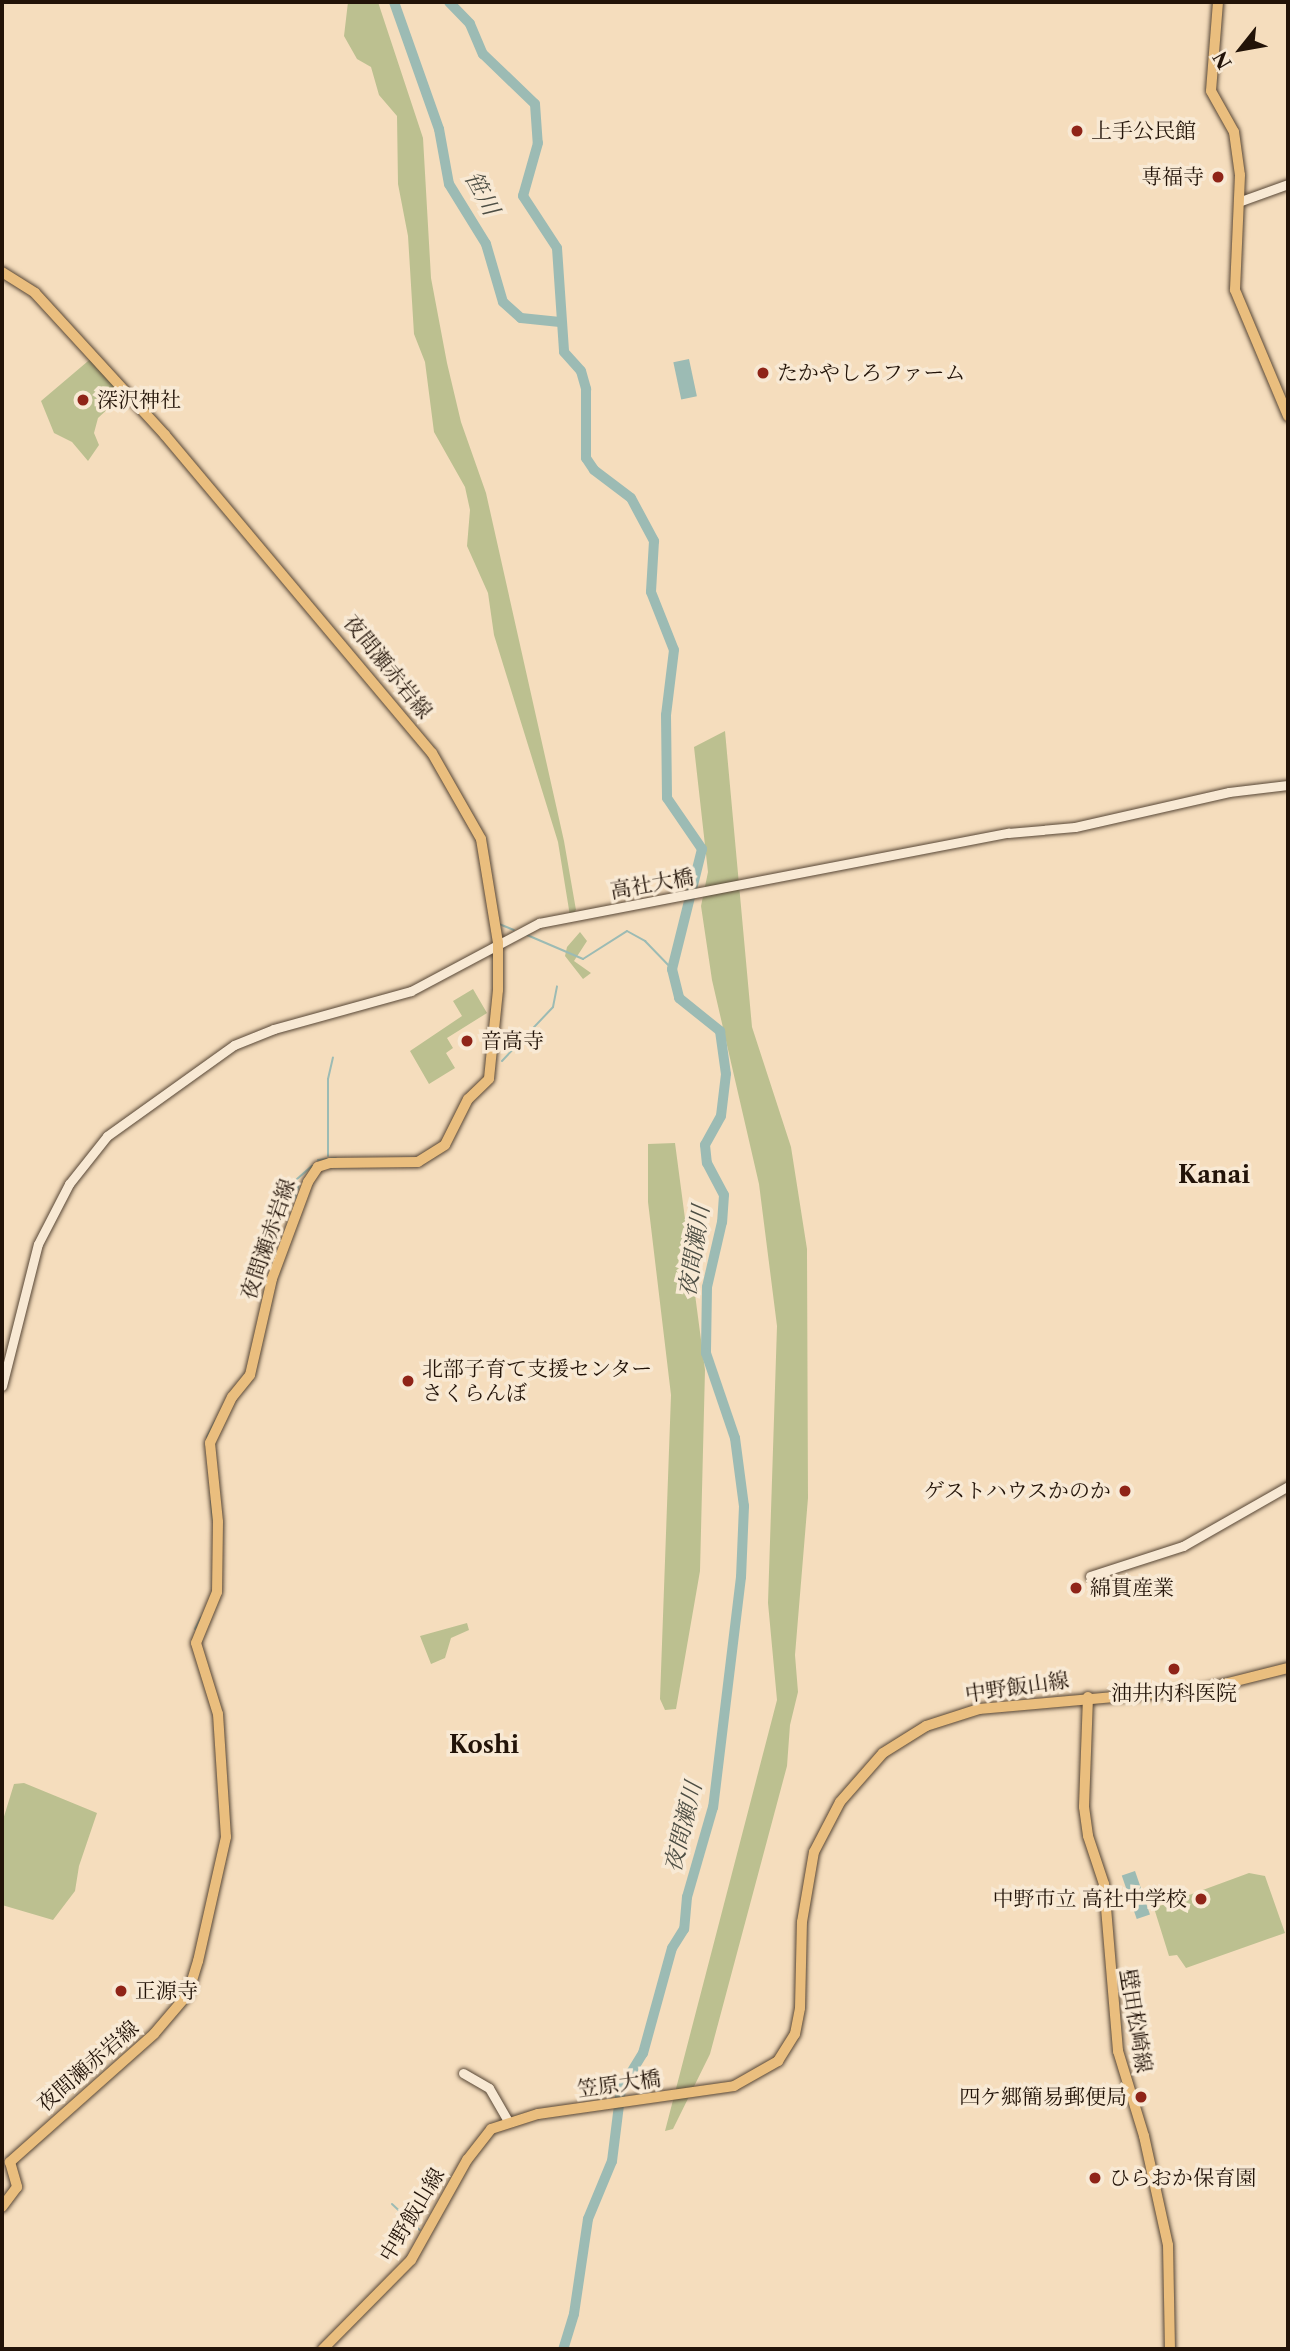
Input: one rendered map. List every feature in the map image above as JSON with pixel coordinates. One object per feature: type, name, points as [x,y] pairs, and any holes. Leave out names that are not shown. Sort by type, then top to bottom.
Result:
[{"type":"main road","points":[[1218,2],[1211,91],[1234,132],[1241,201],[1233,271],[1235,290],[1288,416]]},
{"type":"main road","name":"夜間瀬赤岩線","points":[[2,272],[35,293],[165,435],[432,753],[481,839],[498,943],[496,1029],[489,1079],[468,1099],[453,1132],[435,1155],[395,1164],[330,1163],[312,1174],[272,1279],[250,1375],[232,1397],[210,1443],[218,1522],[218,1592],[197,1643],[218,1714],[226,1837],[188,1994],[154,2034],[10,2162],[17,2187],[2,2207]]},
{"type":"main road","name":"中野飯山線","points":[[705,2091],[756,2078],[778,2062],[794,2034],[800,2008],[805,1891],[814,1852],[825,1824],[860,1774],[905,1738],[949,1717],[993,1706],[1204,1689],[1288,1668]]},
{"type":"main road","name":"壁田松崎線","points":[[1088,1697],[1084,1807],[1088,1836],[1104,1884],[1118,2051],[1164,2223],[1170,2349]]},
{"type":"main road","name":"笠原大橋","points":[[538,2114],[705,2091]]},
{"type":"main road","name":"中野飯山線","points":[[323,2349],[394,2280],[425,2238],[478,2143],[508,2121],[538,2114]]},
{"type":"street","points":[[1241,201],[1288,184]]},
{"type":"street","name":"高社大橋","points":[[2,1385],[38,1244],[52,1210],[107,1136],[234,1045],[274,1029],[411,991],[539,923],[1008,833],[1074,827],[1229,792],[1288,785]]},
{"type":"street","points":[[1090,1576],[1183,1546],[1288,1486]]},
{"type":"street","points":[[463,2073],[489,2088],[508,2121]]},
{"type":"green space","points":[[348,2],[378,2],[423,138],[431,278],[447,363],[461,422],[486,493],[564,841],[576,910],[570,916],[558,842],[494,635],[488,593],[467,546],[470,510],[465,487],[434,432],[425,362],[414,334],[408,236],[398,184],[397,116],[379,95],[371,67],[357,59],[344,36]]},
{"type":"green space","points":[[94,356],[126,392],[98,418],[94,433],[99,445],[88,461],[72,442],[54,433],[41,401]]},
{"type":"green space","points":[[725,731],[752,1027],[791,1147],[807,1249],[808,1498],[795,1655],[798,1692],[790,1725],[787,1766],[710,2054],[673,2129],[665,2131],[777,1700],[768,1603],[777,1326],[759,1184],[712,980],[701,906],[708,872],[694,747]]},
{"type":"green space","points":[[580,932],[587,941],[574,961],[591,973],[583,979],[565,956],[567,947]]},
{"type":"green space","points":[[473,989],[487,1013],[447,1038],[453,1048],[446,1053],[455,1068],[429,1084],[410,1051],[462,1016],[453,1001]]},
{"type":"green space","points":[[675,1143],[705,1370],[700,1571],[676,1709],[665,1710],[660,1699],[671,1395],[648,1202],[648,1144]]},
{"type":"green space","points":[[467,1623],[469,1630],[451,1638],[445,1658],[431,1664],[420,1636]]},
{"type":"green space","points":[[24,1783],[97,1813],[79,1866],[75,1891],[53,1920],[2,1905],[2,1823],[14,1784]]},
{"type":"green space","points":[[1249,1873],[1265,1876],[1285,1933],[1186,1968],[1177,1955],[1169,1956],[1154,1908]]},
{"type":"water","points":[[689,359],[697,396],[681,399],[673,362]]},
{"type":"water","points":[[1135,1871],[1150,1914],[1137,1919],[1122,1876]]},
{"type":"waterway","name":"笹川","points":[[394,2],[439,129],[449,184],[486,244],[503,302],[521,318],[560,322]]},
{"type":"waterway","name":"夜間瀬川","points":[[449,2],[470,24],[483,54],[535,104],[538,143],[523,196],[557,248],[564,352],[581,371],[586,389],[586,458],[594,470],[631,498],[654,541],[651,592],[674,650],[666,715],[667,798],[702,849],[672,969],[679,998],[720,1031],[726,1074],[721,1116],[705,1145],[707,1163],[724,1195],[722,1222],[707,1287],[706,1353],[735,1438],[744,1506],[741,1577],[713,1807],[687,1897],[684,1929],[672,1948],[643,2053],[621,2089],[612,2161],[588,2219],[574,2314],[563,2349]]},
{"type":"waterway","points":[[499,924],[514,930]]},
{"type":"waterway","points":[[527,935],[583,959],[627,931],[645,941],[672,969]]},
{"type":"waterway","points":[[502,1061],[553,1007],[557,986]]},
{"type":"waterway","points":[[328,1156],[328,1079],[333,1058]]},
{"type":"waterway","points":[[318,1160],[336,1158]]},
{"type":"waterway","points":[[297,1179],[312,1166]]},
{"type":"waterway","points":[[294,1187],[296,1199]]},
{"type":"waterway","points":[[207,1437],[215,1421]]},
{"type":"waterway","points":[[211,1501],[213,1520]]},
{"type":"waterway","points":[[195,1629],[201,1617]]},
{"type":"waterway","points":[[392,2204],[420,2230]]},
{"type":"place","name":"上手公民館","points":[[1077,131]]},
{"type":"place","name":"専福寺","points":[[1218,177]]},
{"type":"place","name":"たかやしろファーム","points":[[763,373]]},
{"type":"place","name":"深沢神社","points":[[83,400]]},
{"type":"place","name":"音高寺","points":[[467,1041]]},
{"type":"place","name":"北部子育て支援センター さくらんぼ","points":[[408,1381]]},
{"type":"place","name":"ゲストハウスかのか","points":[[1125,1491]]},
{"type":"place","name":"綿貫産業","points":[[1076,1588]]},
{"type":"place","name":"油井内科医院","points":[[1174,1669]]},
{"type":"place","name":"中野市立 高社中学校","points":[[1201,1899]]},
{"type":"place","name":"正源寺","points":[[121,1991]]},
{"type":"place","name":"四ケ郷簡易郵便局","points":[[1141,2097]]},
{"type":"place","name":"ひらおか保育園","points":[[1095,2178]]},
{"type":"district","name":"Kanai","points":[[1214,1175]]},
{"type":"district","name":"Koshi","points":[[484,1745]]}]
